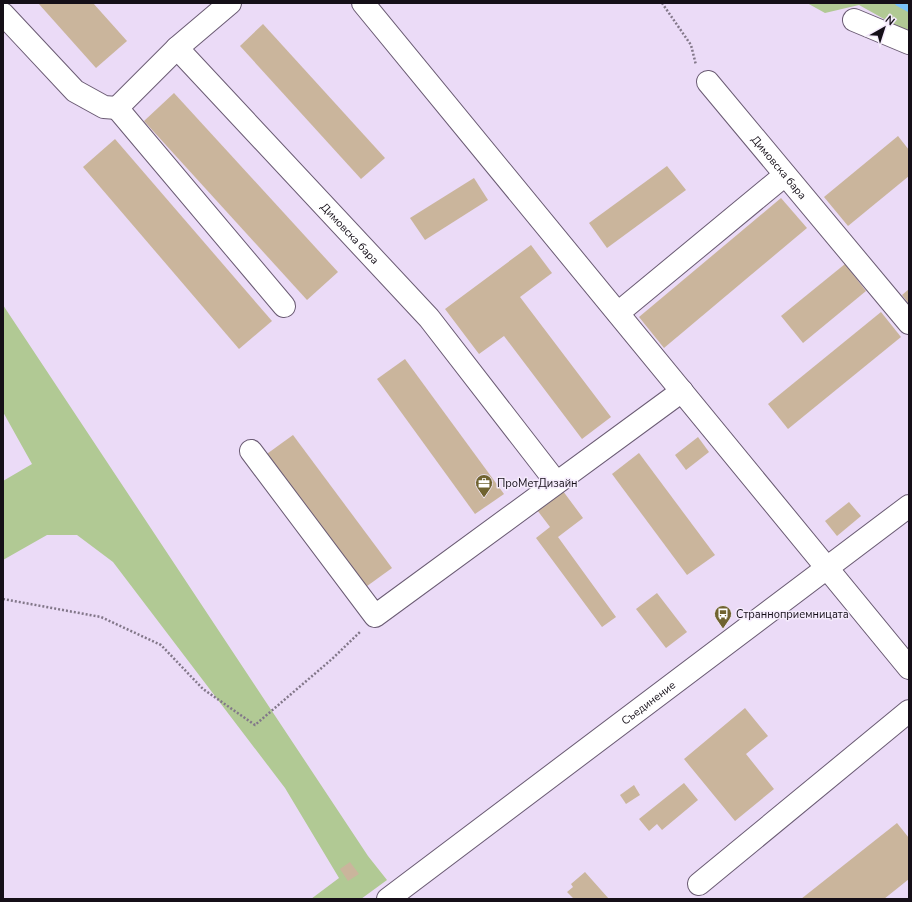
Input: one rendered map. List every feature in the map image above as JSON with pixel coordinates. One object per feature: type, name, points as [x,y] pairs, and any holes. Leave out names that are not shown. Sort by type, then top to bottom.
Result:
[{"type":"street","points":[[117,108],[176,48],[230,3]]},
{"type":"street","points":[[363,3],[909,668]]},
{"type":"street","points":[[3,14],[75,91],[104,107],[117,108],[284,306]]},
{"type":"street","points":[[854,20],[909,43]]},
{"type":"street","name":"Димовска бара","points":[[176,48],[429,318],[556,482]]},
{"type":"street","name":"Димовска бара","points":[[708,82],[909,323]]},
{"type":"street","points":[[618,313],[785,175]]},
{"type":"street","points":[[251,451],[375,616],[682,391]]},
{"type":"street","name":"Съединение","points":[[388,899],[909,506]]},
{"type":"street","points":[[699,884],[909,711]]},
{"type":"path","points":[[662,3],[691,45],[696,64],[708,82]]},
{"type":"path","points":[[3,599],[101,617],[161,645],[203,689],[255,725],[332,660],[375,616]]},
{"type":"green space","points":[[807,3],[909,3],[909,33],[859,5],[825,13]]},
{"type":"green space","points":[[3,305],[368,856],[387,880],[361,899],[311,899],[339,878],[285,788],[113,562],[77,535],[47,535],[3,560],[3,481],[32,464],[3,412]]},
{"type":"building","points":[[38,3],[93,3],[127,41],[96,68]]},
{"type":"building","points":[[263,24],[385,158],[361,179],[240,46]]},
{"type":"building","points":[[174,93],[338,272],[307,300],[144,121]]},
{"type":"building","points":[[898,136],[909,150],[909,176],[848,226],[824,197]]},
{"type":"building","points":[[115,139],[272,321],[239,349],[83,167]]},
{"type":"building","points":[[667,166],[686,190],[607,248],[589,223]]},
{"type":"building","points":[[474,178],[488,200],[425,240],[410,218]]},
{"type":"building","points":[[781,198],[807,228],[664,348],[639,317]]},
{"type":"building","points":[[531,245],[552,273],[520,297],[611,417],[582,439],[504,336],[479,354],[445,309]]},
{"type":"building","points":[[845,264],[866,291],[803,343],[781,316]]},
{"type":"building","points":[[909,289],[909,304],[902,295]]},
{"type":"building","points":[[881,312],[901,337],[788,429],[768,404]]},
{"type":"building","points":[[405,359],[504,494],[475,514],[377,379]]},
{"type":"building","points":[[293,435],[392,568],[363,589],[264,456]]},
{"type":"building","points":[[698,437],[709,452],[686,470],[675,455]]},
{"type":"building","points":[[639,453],[715,555],[687,575],[612,474]]},
{"type":"building","points":[[560,487],[583,518],[558,537],[616,617],[602,627],[536,538],[550,527],[534,506]]},
{"type":"building","points":[[849,502],[861,516],[837,536],[825,521]]},
{"type":"building","points":[[657,593],[687,632],[666,648],[636,609]]},
{"type":"building","points":[[745,708],[768,736],[746,754],[774,789],[735,821],[684,759]]},
{"type":"building","points":[[684,783],[698,800],[662,830],[657,824],[649,831],[639,819]]},
{"type":"building","points":[[634,785],[640,795],[626,804],[620,795]]},
{"type":"building","points":[[897,823],[909,838],[909,879],[884,899],[801,899]]},
{"type":"building","points":[[350,862],[359,874],[348,881],[340,869]]},
{"type":"building","points":[[585,872],[609,899],[572,899],[573,898],[567,892],[573,887],[571,884]]},
{"type":"waterway","points":[[898,3],[909,9]]},
{"type":"place","name":"ПроМетДизайн","points":[[484,498]]},
{"type":"place","name":"Странноприемницата","points":[[723,629]]}]
